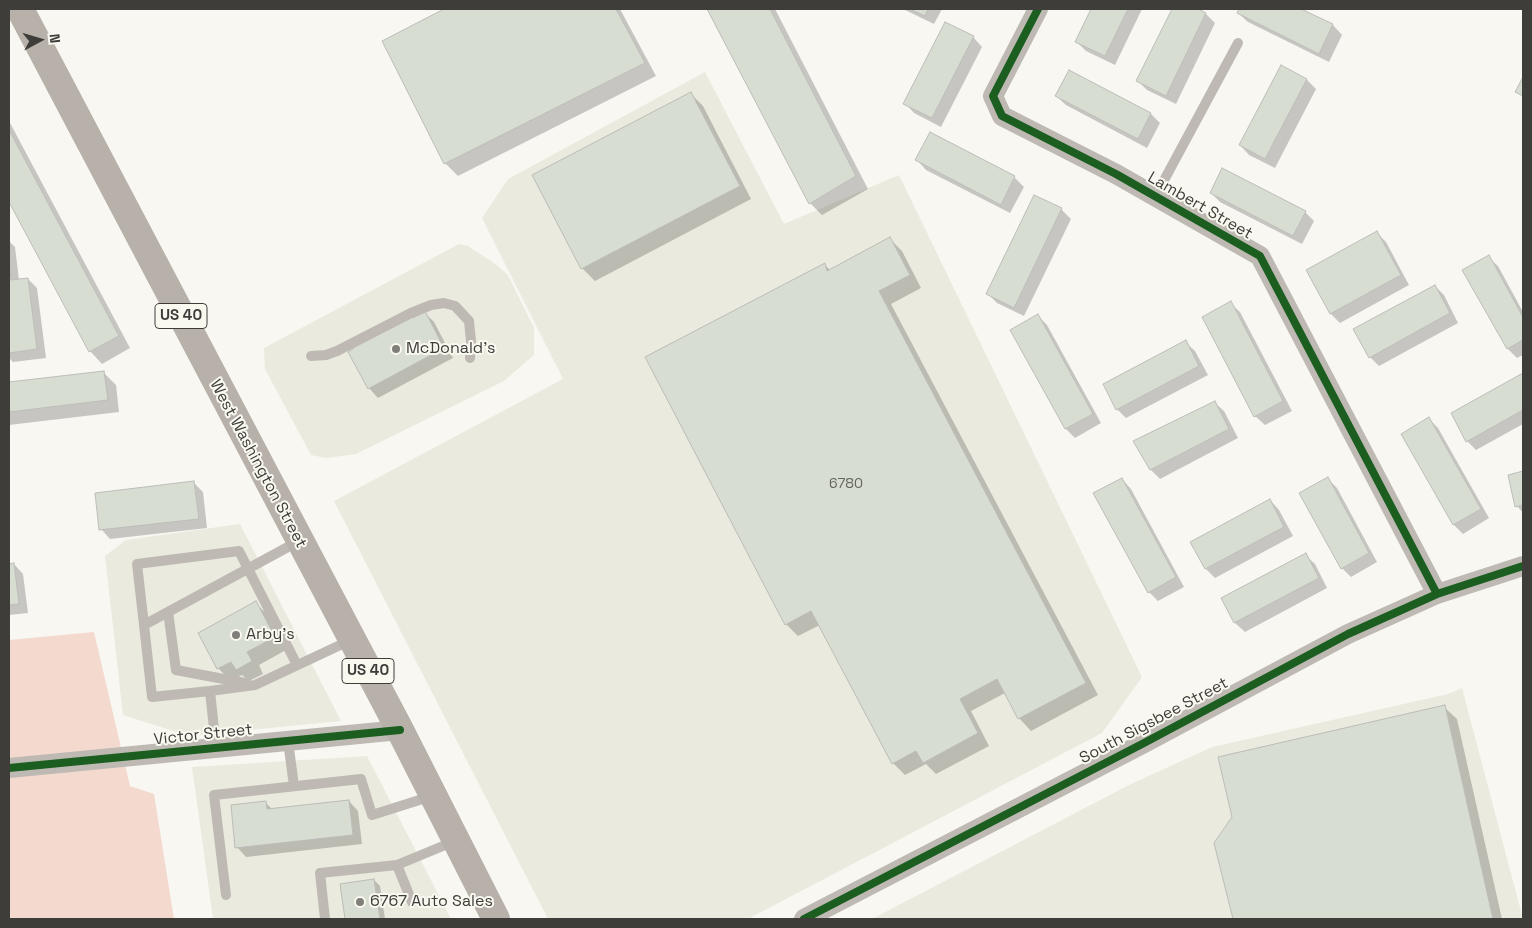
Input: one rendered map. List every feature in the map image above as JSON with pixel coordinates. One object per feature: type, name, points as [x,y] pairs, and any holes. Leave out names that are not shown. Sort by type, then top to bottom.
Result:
[{"type":"main road","name":"West Washington Street","points":[[20,9],[400,730],[496,919]]},
{"type":"street","name":"Lambert Street","points":[[1038,9],[993,96],[1002,116],[1116,174],[1260,256],[1437,594]]},
{"type":"street","name":"South Sigsbee Street","points":[[804,919],[1144,743],[1316,650],[1437,594],[1523,566]]},
{"type":"street","name":"Victor Street","points":[[9,768],[400,730]]},
{"type":"lane","points":[[1155,197],[1238,43]]},
{"type":"lane","points":[[312,356],[326,355],[337,351],[411,313],[432,305],[444,303],[455,306],[469,321],[472,341],[470,358]]},
{"type":"lane","points":[[144,625],[299,541]]},
{"type":"lane","points":[[297,665],[240,551],[137,564],[152,697],[255,685],[352,640]]},
{"type":"lane","points":[[168,612],[176,670],[255,685]]},
{"type":"lane","points":[[210,691],[216,748]]},
{"type":"lane","points":[[288,741],[294,786]]},
{"type":"lane","points":[[226,895],[214,795],[361,779],[372,815],[433,796]]},
{"type":"lane","points":[[325,919],[320,873],[396,865],[456,841]]},
{"type":"lane","points":[[396,865],[412,902]]},
{"type":"shaded area","points":[[705,72],[784,224],[899,175],[1142,677],[1102,733],[748,919],[548,919],[334,501],[563,379],[482,218],[508,179]]},
{"type":"shaded area","points":[[459,244],[468,246],[508,275],[534,328],[534,355],[504,381],[356,454],[326,458],[311,455],[265,369],[264,348]]},
{"type":"shaded area","points":[[240,524],[341,721],[189,736],[123,715],[105,556],[126,540]]},
{"type":"shaded area","points":[[94,632],[130,786],[154,794],[174,919],[9,919],[9,640]]},
{"type":"shaded area","points":[[1462,688],[1523,919],[872,919],[1131,784],[1212,747],[1448,694]]},
{"type":"shaded area","points":[[367,756],[451,919],[213,919],[192,767]]},
{"type":"building","points":[[444,9],[616,9],[645,63],[444,164],[382,41]]},
{"type":"building","points":[[707,9],[770,9],[856,176],[809,204]]},
{"type":"building","points":[[910,9],[928,9],[925,16]]},
{"type":"building","points":[[1091,9],[1128,9],[1105,56],[1075,42]]},
{"type":"building","points":[[1172,9],[1198,9],[1206,13],[1166,96],[1136,81]]},
{"type":"building","points":[[1239,9],[1301,9],[1333,24],[1319,54],[1237,13]]},
{"type":"building","points":[[945,22],[974,36],[932,118],[903,104]]},
{"type":"building","points":[[1281,65],[1307,79],[1265,159],[1239,145]]},
{"type":"building","points":[[1069,70],[1151,113],[1138,139],[1055,96]]},
{"type":"building","points":[[1523,77],[1523,96],[1515,92]]},
{"type":"building","points":[[691,92],[740,186],[581,269],[532,175]]},
{"type":"building","points":[[9,130],[119,336],[89,352],[9,202]]},
{"type":"building","points":[[930,132],[1015,176],[1001,205],[915,160]]},
{"type":"building","points":[[1222,168],[1306,211],[1293,236],[1210,193]]},
{"type":"building","points":[[1034,195],[1062,208],[1014,308],[986,294]]},
{"type":"building","points":[[1377,231],[1401,275],[1330,314],[1306,270]]},
{"type":"building","points":[[890,237],[910,275],[879,291],[1086,683],[1018,719],[997,679],[960,699],[978,733],[923,763],[916,751],[892,764],[811,611],[785,625],[645,357],[825,263],[827,271]]},
{"type":"building","points":[[1489,255],[1523,317],[1523,340],[1507,349],[1462,270]]},
{"type":"building","points":[[9,257],[11,280],[28,278],[37,349],[9,353]]},
{"type":"building","points":[[1435,285],[1450,313],[1369,358],[1353,329]]},
{"type":"building","points":[[1231,301],[1283,401],[1254,417],[1202,317]]},
{"type":"building","points":[[425,311],[444,348],[368,389],[348,352],[353,349],[352,345],[411,313],[413,318]]},
{"type":"building","points":[[1038,314],[1093,414],[1065,429],[1010,330]]},
{"type":"building","points":[[1186,340],[1199,366],[1116,410],[1103,384]]},
{"type":"building","points":[[104,371],[108,400],[9,412],[9,382]]},
{"type":"building","points":[[1523,373],[1523,410],[1466,442],[1451,413]]},
{"type":"building","points":[[1215,401],[1229,429],[1150,470],[1133,441]]},
{"type":"building","points":[[1429,417],[1481,509],[1453,525],[1401,434]]},
{"type":"building","points":[[1523,471],[1523,505],[1515,507],[1508,475]]},
{"type":"building","points":[[1328,477],[1369,553],[1341,569],[1299,493]]},
{"type":"building","points":[[1122,478],[1176,577],[1148,593],[1093,493]]},
{"type":"building","points":[[194,481],[199,519],[99,530],[95,493]]},
{"type":"building","points":[[1270,499],[1284,527],[1205,569],[1190,542]]},
{"type":"building","points":[[1306,553],[1319,578],[1234,623],[1221,598]]},
{"type":"building","points":[[14,563],[19,604],[9,605],[9,564]]},
{"type":"building","name":"Arby's","points":[[256,601],[275,637],[247,652],[252,661],[236,670],[231,662],[217,669],[198,633]]},
{"type":"building","points":[[1445,705],[1493,919],[1233,919],[1214,843],[1232,817],[1218,757]]},
{"type":"building","points":[[349,800],[353,835],[235,848],[231,805],[266,801],[267,809]]},
{"type":"building","name":"6767 Auto Sales","points":[[374,879],[380,919],[345,919],[340,884]]},
{"type":"cycle path","points":[[1038,9],[993,96],[1002,116],[1116,174],[1260,256],[1437,594]]},
{"type":"cycle path","points":[[804,919],[1144,743],[1348,634],[1437,594],[1523,566]]},
{"type":"cycle path","points":[[9,768],[400,730]]},
{"type":"place","name":"McDonald's","points":[[396,349]]},
{"type":"place","name":"Arby's","points":[[236,635]]},
{"type":"place","name":"6767 Auto Sales","points":[[360,902]]}]
